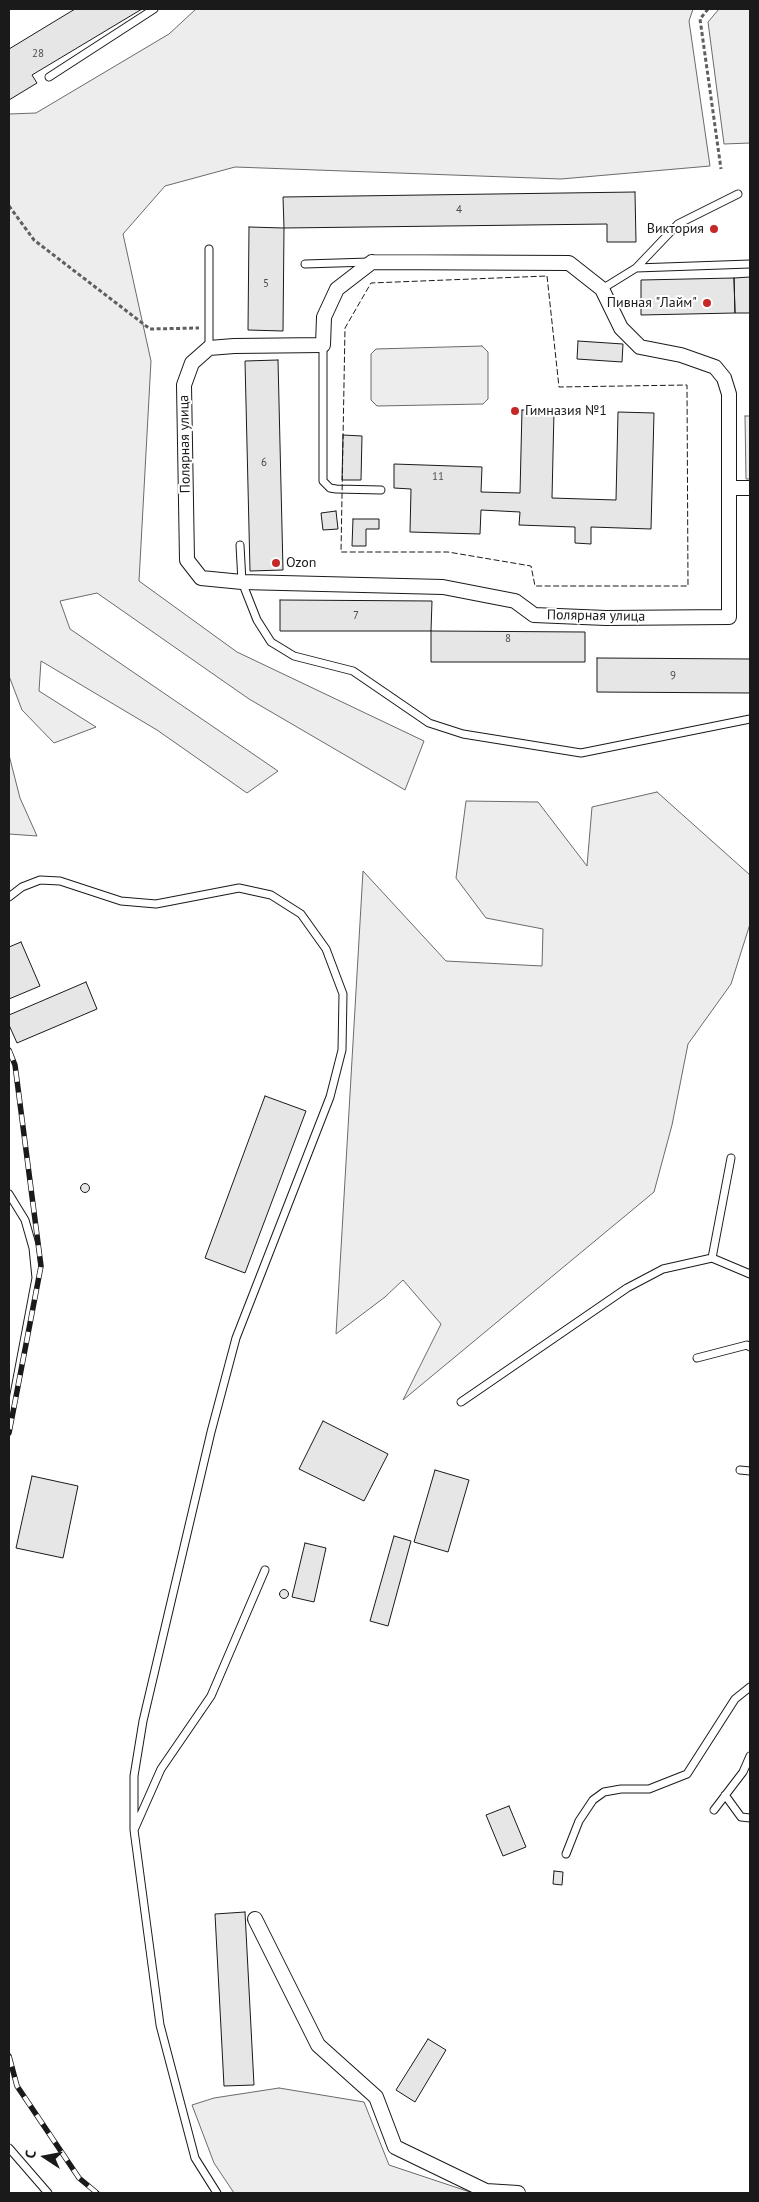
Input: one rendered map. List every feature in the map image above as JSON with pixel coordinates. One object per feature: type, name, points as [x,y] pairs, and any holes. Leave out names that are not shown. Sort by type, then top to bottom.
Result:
[{"type":"street","name":"Полярная улица","points":[[209,348],[192,363],[184,386],[187,560],[200,578],[242,582],[443,587],[515,600],[534,614],[606,618],[730,617],[729,394],[724,378],[715,367],[681,355],[640,347],[621,328],[602,289],[568,263],[372,262]]},
{"type":"street","points":[[209,348],[323,345],[324,317],[338,289],[372,262]]},
{"type":"street","points":[[730,488],[750,488]]},
{"type":"street","points":[[256,1920],[318,2046],[376,2097],[395,2147],[486,2191],[518,2193]]},
{"type":"lane","points":[[49,77],[154,9]]},
{"type":"lane","points":[[602,289],[636,268],[678,224],[738,194]]},
{"type":"lane","points":[[209,249],[209,348]]},
{"type":"lane","points":[[305,264],[372,262]]},
{"type":"lane","points":[[636,268],[750,264]]},
{"type":"lane","points":[[323,345],[323,481],[330,488],[336,489],[382,490]]},
{"type":"lane","points":[[240,545],[242,582],[257,620],[271,642],[294,656],[353,671],[430,723],[463,734],[581,753],[750,719]]},
{"type":"lane","points":[[9,897],[22,887],[40,880],[60,882],[121,901],[156,904],[239,888],[271,895],[301,914],[326,949],[343,994],[342,1050],[330,1097],[236,1338],[211,1432],[143,1721],[134,1776],[134,1830],[160,2025],[195,2158],[217,2193]]},
{"type":"lane","points":[[712,1258],[731,1158]]},
{"type":"lane","points":[[9,1194],[25,1220],[33,1248],[36,1278],[9,1421]]},
{"type":"lane","points":[[462,1402],[627,1288],[662,1269],[712,1258],[750,1274]]},
{"type":"lane","points":[[697,1358],[747,1345],[750,1347]]},
{"type":"lane","points":[[740,1470],[750,1471]]},
{"type":"lane","points":[[134,1830],[161,1769],[211,1696],[264,1570]]},
{"type":"lane","points":[[566,1854],[579,1821],[593,1800],[604,1792],[621,1789],[649,1790],[687,1774],[735,1698],[750,1687]]},
{"type":"lane","points":[[714,1810],[743,1772],[750,1756]]},
{"type":"lane","points":[[725,1795],[741,1817],[750,1818]]},
{"type":"lane","points":[[9,2148],[48,2193]]},
{"type":"path","points":[[708,9],[700,19],[721,169]]},
{"type":"path","points":[[9,206],[34,240],[150,329],[209,328]]},
{"type":"shaded area","points":[[196,9],[693,9],[689,21],[710,166],[561,179],[235,167],[165,186],[123,234],[151,361],[139,581],[237,652],[424,741],[405,790],[249,699],[97,593],[60,601],[70,629],[278,771],[247,793],[157,730],[41,661],[39,691],[96,727],[54,743],[22,710],[9,676],[9,114],[36,113],[169,34]]},
{"type":"shaded area","points":[[719,9],[750,9],[750,143],[724,144],[708,22]]},
{"type":"shaded area","points":[[482,346],[488,352],[488,399],[483,404],[377,406],[371,400],[371,354],[376,349]]},
{"type":"shaded area","points":[[745,416],[750,416],[750,479],[746,479]]},
{"type":"shaded area","points":[[9,755],[20,798],[37,836],[9,834]]},
{"type":"shaded area","points":[[657,792],[750,875],[750,924],[731,984],[688,1044],[672,1125],[654,1192],[403,1400],[441,1324],[403,1280],[385,1297],[336,1334],[363,871],[446,961],[542,966],[543,929],[486,918],[456,878],[466,801],[538,802],[587,866],[592,807]]},
{"type":"shaded area","points":[[279,2088],[364,2102],[389,2165],[473,2193],[234,2193],[214,2163],[192,2105],[214,2098]]},
{"type":"building","points":[[75,9],[142,9],[32,75],[37,83],[9,100],[9,49]]},
{"type":"building","points":[[635,192],[636,242],[607,242],[607,224],[284,228],[283,197]]},
{"type":"building","points":[[249,227],[284,228],[283,331],[248,330]]},
{"type":"building","points":[[750,277],[750,313],[735,313],[734,278]]},
{"type":"building","points":[[734,278],[735,313],[641,315],[641,280]]},
{"type":"building","points":[[578,341],[623,344],[622,362],[577,359]]},
{"type":"building","points":[[278,360],[283,570],[250,571],[245,361]]},
{"type":"building","points":[[522,410],[554,411],[552,498],[616,500],[618,412],[654,413],[651,529],[591,527],[591,544],[575,543],[575,527],[519,525],[520,512],[481,510],[480,534],[410,532],[411,489],[394,488],[394,464],[482,467],[481,492],[520,493]]},
{"type":"building","points":[[343,435],[362,436],[361,480],[342,480]]},
{"type":"building","points":[[336,511],[338,529],[323,530],[321,513]]},
{"type":"building","points":[[353,519],[379,519],[379,529],[366,529],[366,546],[352,546]]},
{"type":"building","points":[[280,600],[432,601],[431,631],[280,631]]},
{"type":"building","points":[[431,631],[585,632],[585,662],[431,662]]},
{"type":"building","points":[[597,658],[750,659],[750,693],[597,692]]},
{"type":"building","points":[[21,942],[40,986],[9,999],[9,947]]},
{"type":"building","points":[[86,982],[97,1009],[17,1043],[9,1025],[9,1015]]},
{"type":"building","points":[[265,1096],[306,1111],[245,1273],[205,1258]]},
{"type":"building","points":[[85,1184],[89,1188],[85,1192],[81,1188]]},
{"type":"building","points":[[323,1421],[388,1454],[364,1501],[299,1469]]},
{"type":"building","points":[[435,1470],[469,1480],[448,1552],[414,1542]]},
{"type":"building","points":[[32,1476],[78,1486],[63,1558],[16,1548]]},
{"type":"building","points":[[394,1536],[411,1541],[388,1626],[370,1621]]},
{"type":"building","points":[[305,1543],[326,1548],[314,1602],[292,1597]]},
{"type":"building","points":[[284,1590],[288,1594],[284,1598],[280,1594]]},
{"type":"building","points":[[509,1806],[526,1847],[503,1856],[486,1815]]},
{"type":"building","points":[[554,1871],[563,1872],[562,1885],[553,1884]]},
{"type":"building","points":[[245,1912],[254,2085],[224,2086],[215,1914]]},
{"type":"building","points":[[428,2039],[446,2050],[415,2102],[396,2090]]},
{"type":"railway","points":[[9,1050],[15,1065],[41,1266],[9,1433]]},
{"type":"railway","points":[[9,2056],[17,2086],[79,2178],[97,2193]]},
{"type":"fence","points":[[547,276],[559,387],[687,385],[688,586],[535,586],[531,566],[448,552],[341,552],[345,328],[371,283],[547,276]]},
{"type":"place","name":"Виктория","points":[[714,229]]},
{"type":"place","name":"Пивная \"Лайм\"","points":[[707,303]]},
{"type":"place","name":"Гимназия №1","points":[[515,411]]},
{"type":"place","name":"Ozon","points":[[276,563]]}]
